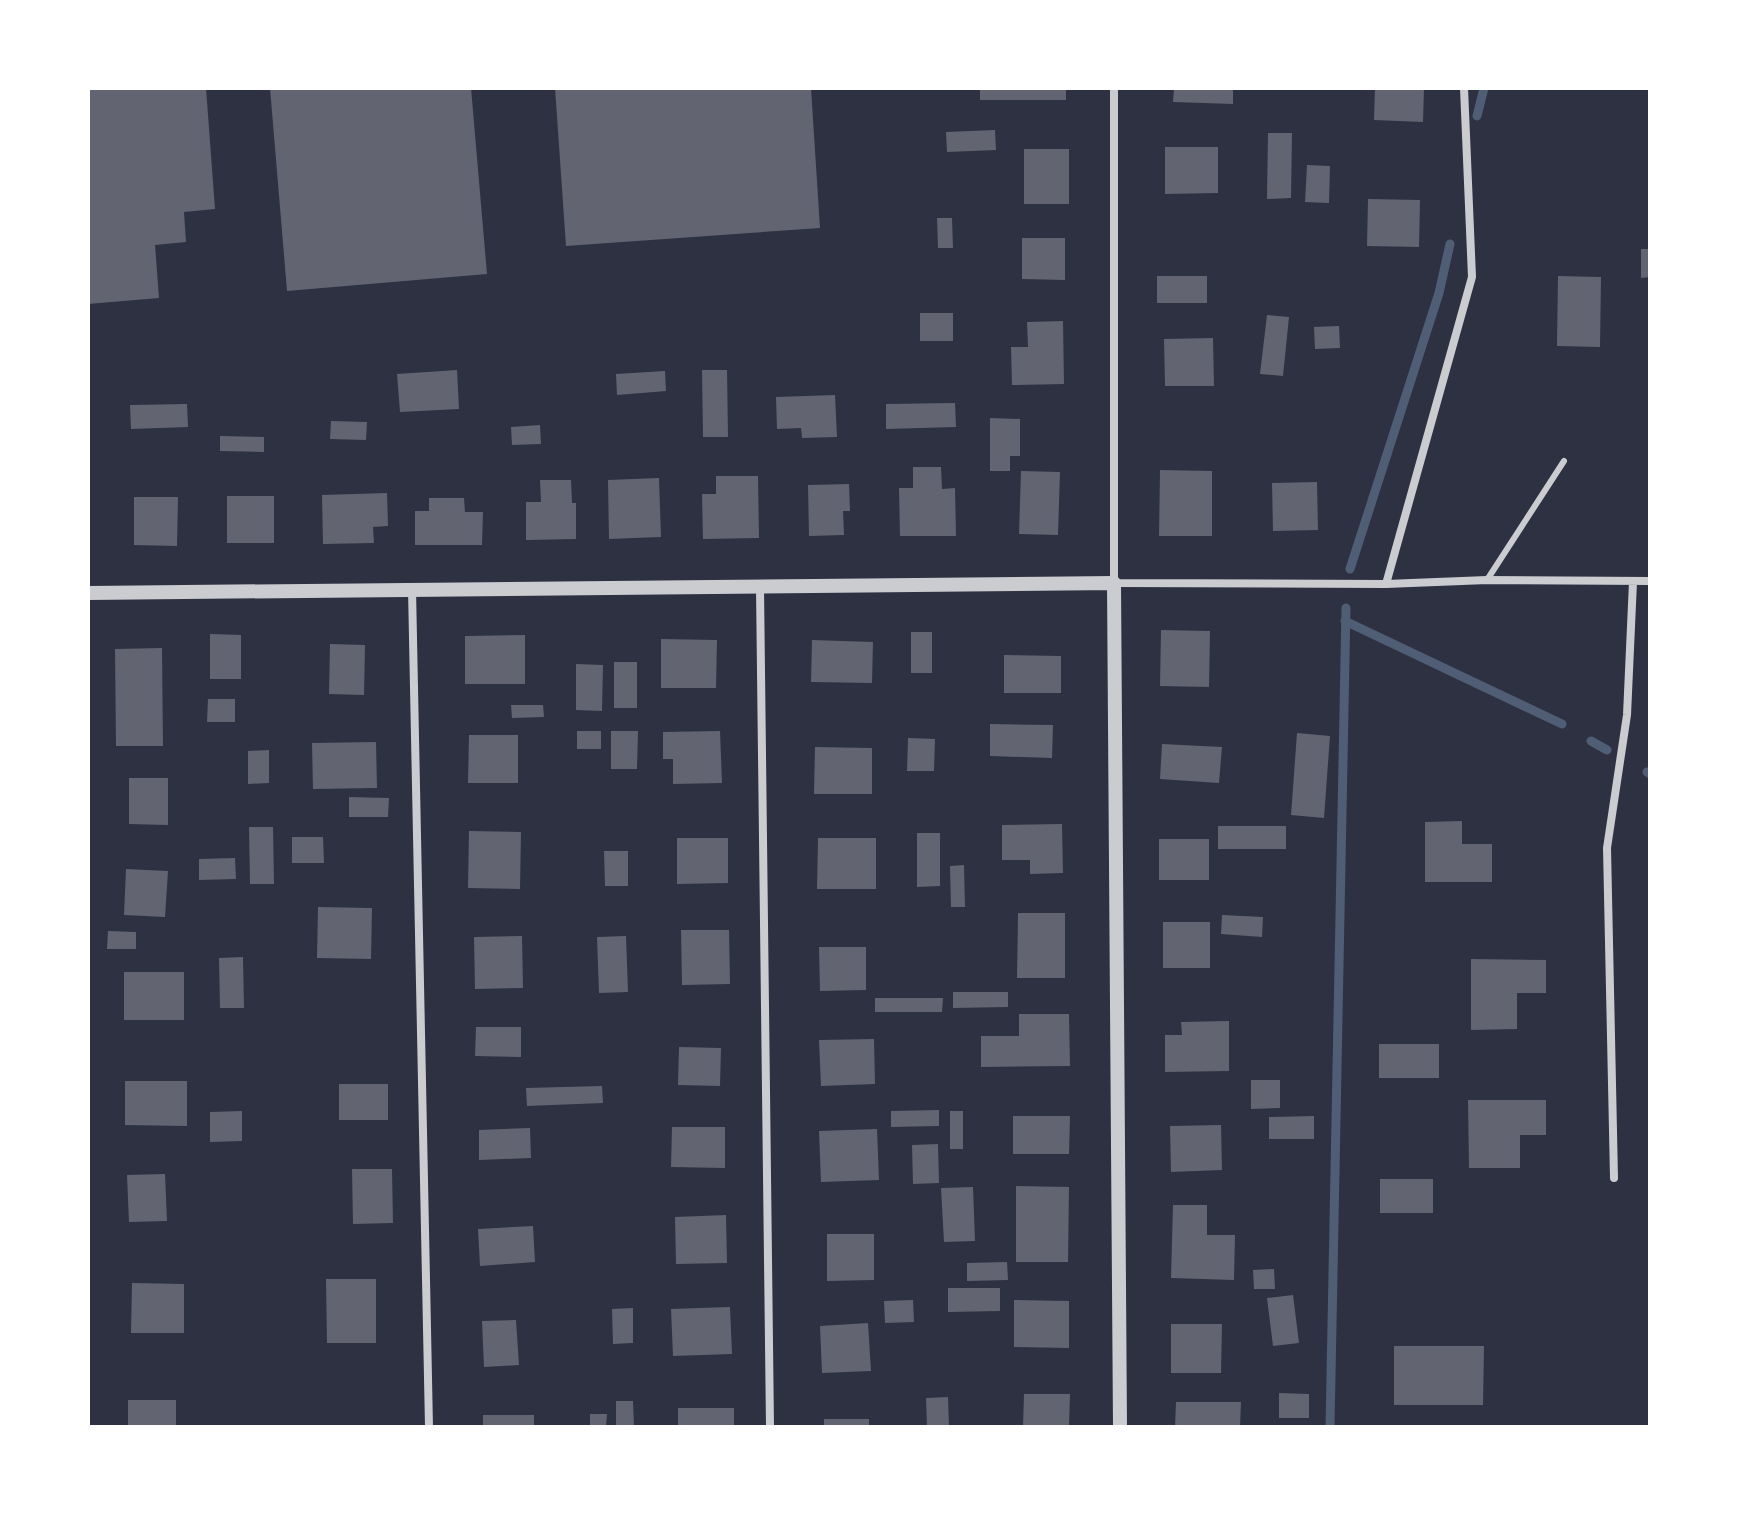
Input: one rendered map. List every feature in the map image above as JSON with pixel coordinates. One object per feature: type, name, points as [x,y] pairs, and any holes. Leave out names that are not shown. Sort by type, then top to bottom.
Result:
[{"type":"street","points":[[1114,88],[1120,1427]]},
{"type":"street","points":[[1386,584],[1472,277],[1464,88]]},
{"type":"street","points":[[88,593],[1650,581]]},
{"type":"street","points":[[1614,1178],[1607,848],[1627,715],[1633,582]]},
{"type":"street","points":[[760,587],[770,1427]]},
{"type":"street","points":[[412,589],[429,1427]]},
{"type":"lane","points":[[1487,580],[1564,461]]},
{"type":"building","points":[[88,88],[206,88],[215,209],[184,212],[186,242],[155,245],[159,298],[88,304]]},
{"type":"building","points":[[270,88],[471,88],[487,274],[287,291]]},
{"type":"building","points":[[555,88],[811,88],[820,228],[566,246]]},
{"type":"building","points":[[980,88],[1066,88],[1066,100],[980,100]]},
{"type":"building","points":[[1174,88],[1233,88],[1233,104],[1173,102]]},
{"type":"building","points":[[1375,88],[1424,88],[1423,122],[1374,120]]},
{"type":"building","points":[[995,130],[996,150],[947,152],[946,132]]},
{"type":"building","points":[[1268,133],[1292,133],[1291,198],[1267,199]]},
{"type":"building","points":[[1165,147],[1218,147],[1218,193],[1165,194]]},
{"type":"building","points":[[1024,149],[1069,149],[1069,204],[1024,204]]},
{"type":"building","points":[[1307,165],[1330,166],[1329,203],[1305,202]]},
{"type":"building","points":[[1368,199],[1420,200],[1419,247],[1367,246]]},
{"type":"building","points":[[937,218],[952,218],[953,248],[938,248]]},
{"type":"building","points":[[1022,238],[1065,238],[1065,280],[1022,279]]},
{"type":"building","points":[[1641,249],[1650,249],[1650,277],[1641,278]]},
{"type":"building","points":[[1157,276],[1207,276],[1207,303],[1157,303]]},
{"type":"building","points":[[1558,276],[1601,277],[1600,347],[1557,346]]},
{"type":"building","points":[[920,313],[953,313],[953,341],[920,341]]},
{"type":"building","points":[[1267,315],[1289,317],[1283,376],[1260,374]]},
{"type":"building","points":[[1063,321],[1064,384],[1012,385],[1011,347],[1028,347],[1027,322]]},
{"type":"building","points":[[1339,326],[1340,348],[1315,349],[1314,327]]},
{"type":"building","points":[[1213,338],[1214,386],[1165,386],[1164,339]]},
{"type":"building","points":[[457,370],[459,409],[400,412],[397,374]]},
{"type":"building","points":[[702,370],[727,370],[728,437],[703,437]]},
{"type":"building","points":[[665,371],[666,391],[617,395],[616,374]]},
{"type":"building","points":[[835,395],[837,437],[802,438],[801,428],[777,429],[776,397]]},
{"type":"building","points":[[955,403],[956,427],[886,429],[886,404]]},
{"type":"building","points":[[187,404],[188,427],[131,429],[130,405]]},
{"type":"building","points":[[990,418],[1020,419],[1020,456],[1010,456],[1010,471],[990,471]]},
{"type":"building","points":[[331,421],[367,422],[366,440],[330,439]]},
{"type":"building","points":[[540,425],[541,444],[512,445],[511,427]]},
{"type":"building","points":[[220,436],[264,437],[264,452],[220,451]]},
{"type":"building","points":[[913,467],[941,467],[942,489],[955,488],[956,536],[900,536],[899,488],[913,488]]},
{"type":"building","points":[[1160,470],[1212,471],[1212,536],[1159,536]]},
{"type":"building","points":[[1021,471],[1060,472],[1058,535],[1019,534]]},
{"type":"building","points":[[716,476],[758,476],[759,538],[703,539],[702,494],[716,494]]},
{"type":"building","points":[[659,478],[661,537],[609,539],[608,480]]},
{"type":"building","points":[[540,480],[571,480],[572,503],[576,503],[576,539],[526,540],[526,502],[541,502]]},
{"type":"building","points":[[1317,482],[1318,530],[1273,531],[1272,483]]},
{"type":"building","points":[[849,484],[850,511],[843,511],[844,535],[809,536],[808,485]]},
{"type":"building","points":[[387,493],[388,526],[373,527],[374,543],[323,544],[322,495]]},
{"type":"building","points":[[227,496],[274,496],[274,543],[227,543]]},
{"type":"building","points":[[134,497],[178,497],[177,546],[134,545]]},
{"type":"building","points":[[429,498],[464,498],[465,512],[483,512],[482,545],[415,545],[415,511],[429,511]]},
{"type":"building","points":[[1161,630],[1210,631],[1209,687],[1160,686]]},
{"type":"building","points":[[911,632],[932,632],[932,673],[911,673]]},
{"type":"building","points":[[210,634],[241,635],[241,679],[210,679]]},
{"type":"building","points":[[525,635],[525,684],[465,684],[465,636]]},
{"type":"building","points":[[661,639],[717,640],[716,688],[661,688]]},
{"type":"building","points":[[812,640],[873,642],[872,683],[811,682]]},
{"type":"building","points":[[330,644],[365,645],[364,695],[329,694]]},
{"type":"building","points":[[162,648],[163,746],[116,746],[115,649]]},
{"type":"building","points":[[1004,655],[1061,656],[1061,693],[1004,693]]},
{"type":"building","points":[[614,662],[637,662],[637,708],[614,708]]},
{"type":"building","points":[[576,664],[603,665],[602,711],[576,710]]},
{"type":"building","points":[[208,699],[235,699],[235,722],[207,722]]},
{"type":"building","points":[[511,705],[543,705],[544,717],[512,718]]},
{"type":"building","points":[[990,724],[1053,725],[1052,758],[990,756]]},
{"type":"building","points":[[577,731],[601,731],[601,749],[577,749]]},
{"type":"building","points":[[611,731],[638,731],[637,769],[611,769]]},
{"type":"building","points":[[720,731],[722,783],[673,784],[673,759],[663,759],[663,732]]},
{"type":"building","points":[[1297,733],[1330,736],[1324,818],[1291,815]]},
{"type":"building","points":[[469,735],[518,735],[518,783],[468,783]]},
{"type":"building","points":[[908,738],[935,739],[934,771],[907,771]]},
{"type":"building","points":[[376,742],[377,788],[313,789],[312,743]]},
{"type":"building","points":[[1162,744],[1222,747],[1219,783],[1160,779]]},
{"type":"building","points":[[815,747],[872,748],[872,794],[814,794]]},
{"type":"building","points":[[269,750],[269,783],[248,784],[248,751]]},
{"type":"building","points":[[129,778],[168,778],[168,825],[129,824]]},
{"type":"building","points":[[349,797],[389,798],[388,817],[349,817]]},
{"type":"building","points":[[1462,821],[1462,844],[1492,844],[1492,882],[1425,882],[1425,822]]},
{"type":"building","points":[[1062,824],[1063,873],[1030,874],[1030,860],[1002,860],[1002,825]]},
{"type":"building","points":[[1218,826],[1286,826],[1286,849],[1218,849]]},
{"type":"building","points":[[249,827],[273,827],[274,884],[250,884]]},
{"type":"building","points":[[469,831],[521,832],[520,889],[468,888]]},
{"type":"building","points":[[917,833],[940,833],[940,886],[917,887]]},
{"type":"building","points":[[292,837],[323,837],[324,863],[292,863]]},
{"type":"building","points":[[677,838],[728,838],[728,883],[677,884]]},
{"type":"building","points":[[818,838],[876,838],[876,889],[817,889]]},
{"type":"building","points":[[1159,839],[1209,839],[1209,880],[1159,880]]},
{"type":"building","points":[[604,851],[628,851],[628,886],[605,886]]},
{"type":"building","points":[[235,858],[236,879],[199,880],[199,859]]},
{"type":"building","points":[[964,865],[965,907],[951,907],[950,866]]},
{"type":"building","points":[[126,869],[168,871],[165,917],[124,915]]},
{"type":"building","points":[[318,907],[372,908],[371,959],[317,958]]},
{"type":"building","points":[[1018,913],[1065,913],[1065,978],[1017,978]]},
{"type":"building","points":[[1222,915],[1263,917],[1262,937],[1221,934]]},
{"type":"building","points":[[1163,922],[1210,922],[1210,968],[1163,968]]},
{"type":"building","points":[[681,930],[729,930],[730,984],[682,985]]},
{"type":"building","points":[[108,931],[136,932],[136,949],[107,949]]},
{"type":"building","points":[[522,936],[523,988],[475,989],[474,937]]},
{"type":"building","points":[[626,936],[628,992],[599,993],[597,937]]},
{"type":"building","points":[[819,947],[866,947],[866,990],[820,991]]},
{"type":"building","points":[[243,957],[244,1008],[220,1008],[219,958]]},
{"type":"building","points":[[1471,959],[1546,960],[1546,993],[1517,993],[1517,1029],[1471,1030]]},
{"type":"building","points":[[124,972],[184,972],[184,1020],[124,1020]]},
{"type":"building","points":[[953,992],[1008,992],[1008,1007],[953,1008]]},
{"type":"building","points":[[875,998],[943,998],[942,1012],[875,1012]]},
{"type":"building","points":[[1019,1014],[1069,1014],[1070,1066],[981,1067],[981,1036],[1019,1036]]},
{"type":"building","points":[[1229,1021],[1229,1071],[1165,1072],[1165,1035],[1182,1035],[1181,1022]]},
{"type":"building","points":[[476,1027],[521,1027],[521,1057],[475,1056]]},
{"type":"building","points":[[874,1039],[875,1084],[821,1086],[819,1040]]},
{"type":"building","points":[[1379,1044],[1439,1044],[1439,1078],[1379,1078]]},
{"type":"building","points":[[679,1047],[721,1048],[720,1086],[678,1085]]},
{"type":"building","points":[[1251,1080],[1280,1080],[1280,1108],[1251,1109]]},
{"type":"building","points":[[125,1081],[187,1081],[187,1126],[125,1125]]},
{"type":"building","points":[[339,1084],[388,1084],[388,1120],[339,1120]]},
{"type":"building","points":[[602,1086],[603,1103],[527,1106],[526,1088]]},
{"type":"building","points":[[1468,1100],[1546,1100],[1546,1135],[1520,1135],[1520,1168],[1469,1168]]},
{"type":"building","points":[[939,1110],[939,1126],[891,1127],[891,1111]]},
{"type":"building","points":[[242,1111],[242,1141],[210,1142],[210,1112]]},
{"type":"building","points":[[950,1111],[963,1111],[963,1149],[950,1149]]},
{"type":"building","points":[[1013,1116],[1070,1116],[1069,1154],[1013,1154]]},
{"type":"building","points":[[1314,1116],[1314,1139],[1269,1139],[1269,1117]]},
{"type":"building","points":[[1221,1125],[1222,1170],[1171,1172],[1170,1126]]},
{"type":"building","points":[[672,1127],[725,1127],[725,1168],[671,1167]]},
{"type":"building","points":[[530,1128],[531,1158],[479,1160],[479,1130]]},
{"type":"building","points":[[877,1129],[879,1180],[821,1182],[819,1131]]},
{"type":"building","points":[[938,1144],[939,1183],[913,1184],[912,1145]]},
{"type":"building","points":[[352,1169],[392,1169],[393,1223],[353,1224]]},
{"type":"building","points":[[165,1174],[167,1221],[129,1222],[127,1175]]},
{"type":"building","points":[[1380,1179],[1433,1179],[1433,1213],[1380,1213]]},
{"type":"building","points":[[1016,1186],[1069,1187],[1068,1262],[1016,1262]]},
{"type":"building","points":[[973,1187],[975,1241],[944,1242],[941,1188]]},
{"type":"building","points":[[1173,1205],[1207,1205],[1207,1235],[1235,1235],[1234,1280],[1171,1278]]},
{"type":"building","points":[[726,1215],[727,1263],[676,1264],[675,1217]]},
{"type":"building","points":[[533,1226],[535,1262],[480,1266],[478,1229]]},
{"type":"building","points":[[827,1234],[874,1234],[874,1280],[827,1281]]},
{"type":"building","points":[[1007,1262],[1008,1280],[967,1281],[967,1263]]},
{"type":"building","points":[[1274,1269],[1275,1289],[1254,1289],[1253,1270]]},
{"type":"building","points":[[326,1279],[376,1279],[376,1343],[327,1343]]},
{"type":"building","points":[[132,1283],[184,1284],[184,1333],[131,1333]]},
{"type":"building","points":[[948,1288],[1000,1288],[1000,1311],[948,1312]]},
{"type":"building","points":[[1293,1295],[1299,1343],[1273,1346],[1267,1298]]},
{"type":"building","points":[[913,1300],[914,1322],[885,1323],[884,1301]]},
{"type":"building","points":[[1014,1300],[1069,1301],[1069,1348],[1014,1347]]},
{"type":"building","points":[[730,1307],[732,1354],[673,1356],[671,1309]]},
{"type":"building","points":[[633,1308],[633,1343],[613,1344],[612,1309]]},
{"type":"building","points":[[516,1320],[519,1365],[484,1367],[482,1321]]},
{"type":"building","points":[[868,1323],[871,1371],[822,1373],[820,1326]]},
{"type":"building","points":[[1171,1324],[1222,1324],[1221,1373],[1171,1373]]},
{"type":"building","points":[[1394,1346],[1484,1346],[1483,1405],[1394,1405]]},
{"type":"building","points":[[1279,1393],[1309,1394],[1309,1418],[1279,1418]]},
{"type":"building","points":[[1024,1394],[1070,1394],[1069,1427],[1023,1427]]},
{"type":"building","points":[[948,1397],[949,1427],[927,1427],[926,1398]]},
{"type":"building","points":[[128,1400],[176,1400],[176,1427],[128,1427]]},
{"type":"building","points":[[616,1401],[633,1401],[634,1427],[616,1427]]},
{"type":"building","points":[[1176,1402],[1241,1402],[1240,1427],[1175,1427]]},
{"type":"building","points":[[678,1408],[734,1408],[734,1427],[678,1427]]},
{"type":"building","points":[[590,1414],[607,1414],[606,1427],[590,1427]]},
{"type":"building","points":[[483,1415],[534,1415],[534,1427],[483,1427]]},
{"type":"building","points":[[824,1419],[869,1419],[869,1427],[824,1427]]},
{"type":"waterway","points":[[1477,116],[1484,88]]},
{"type":"waterway","points":[[1350,569],[1439,293],[1450,244]]},
{"type":"waterway","points":[[1330,1427],[1346,608]]},
{"type":"waterway","points":[[1345,621],[1562,724]]},
{"type":"waterway","points":[[1591,741],[1607,750]]}]
